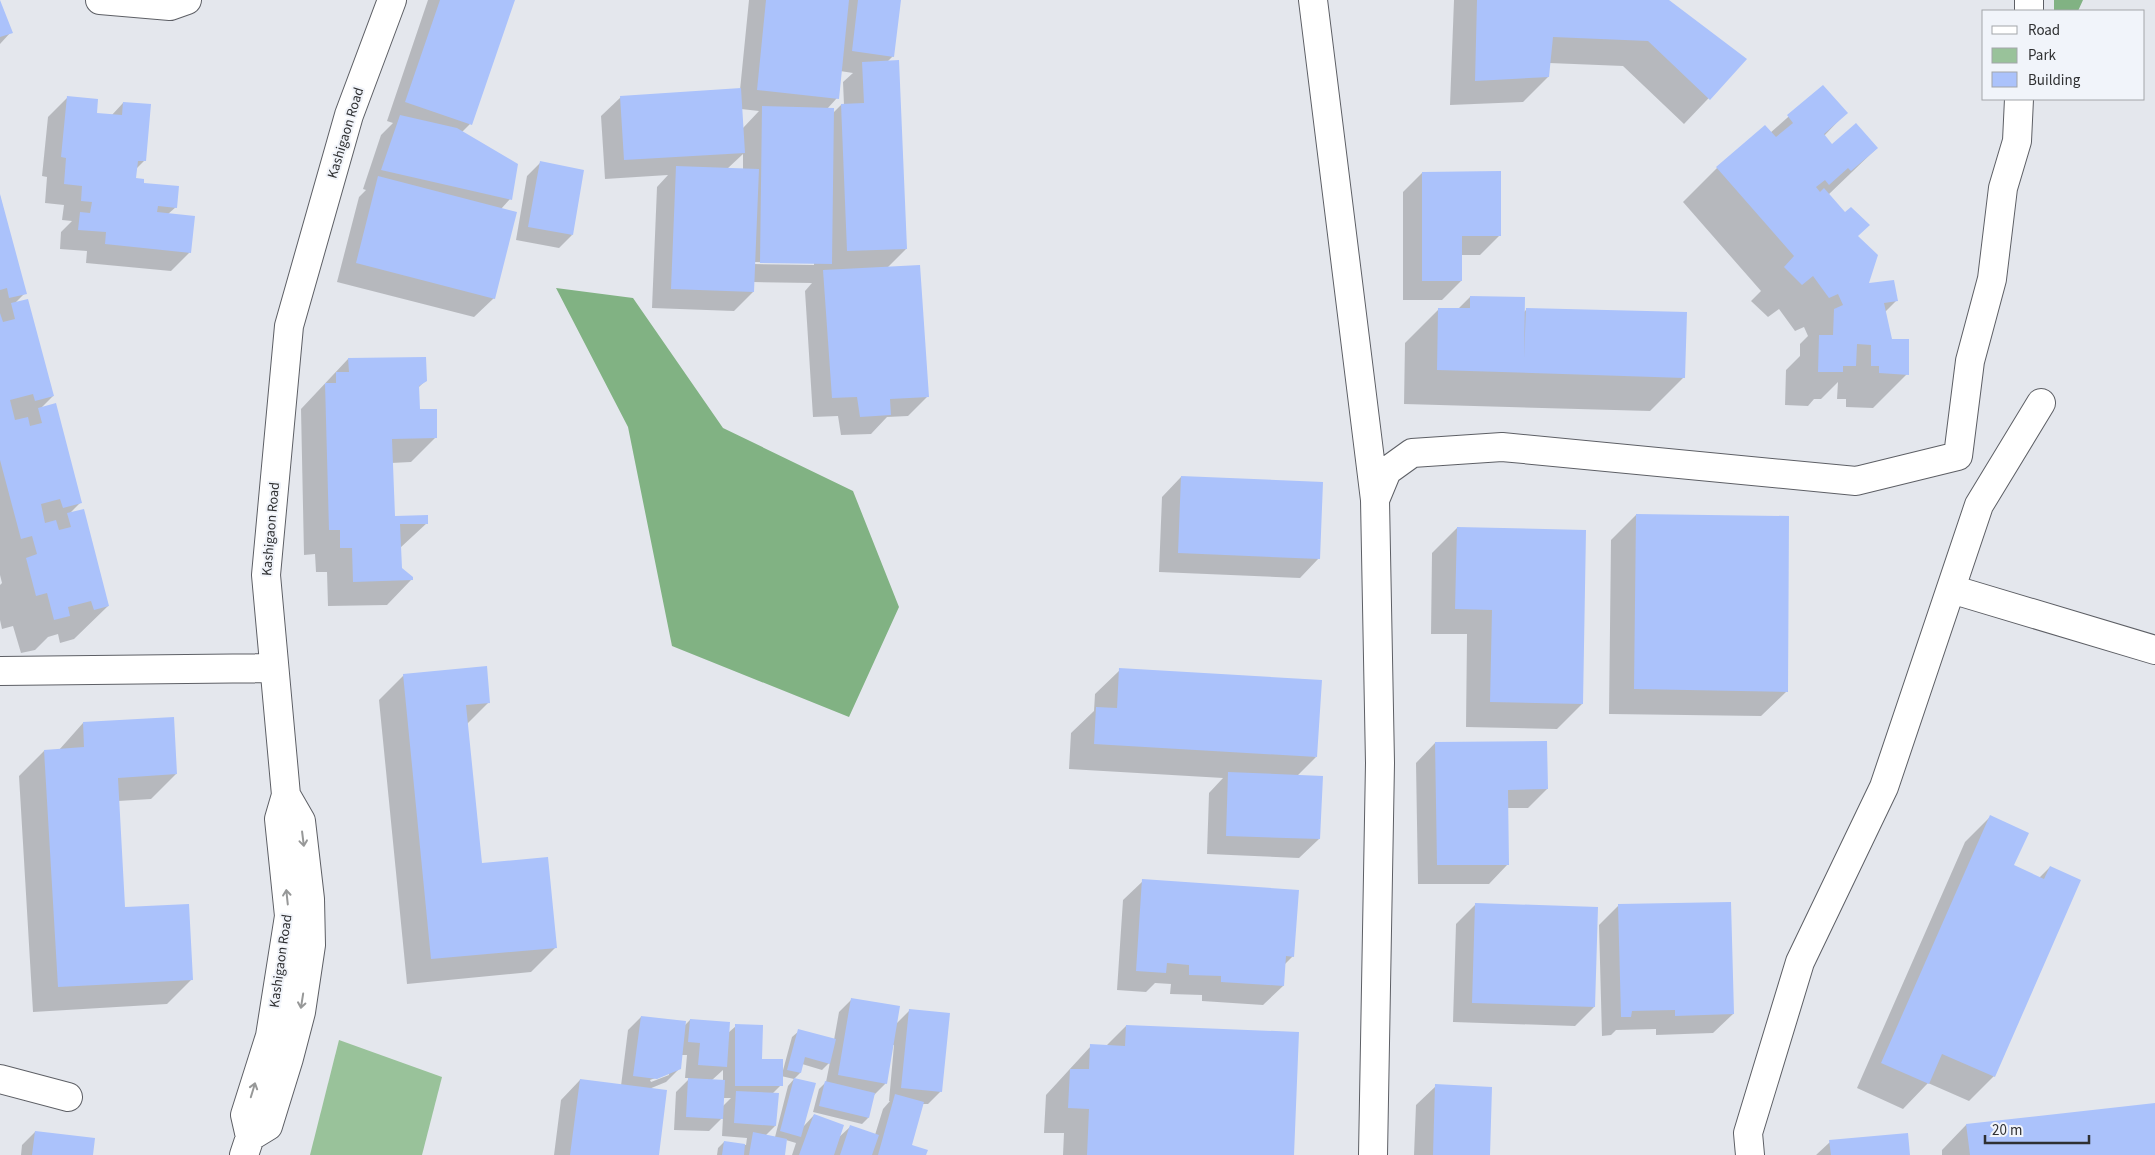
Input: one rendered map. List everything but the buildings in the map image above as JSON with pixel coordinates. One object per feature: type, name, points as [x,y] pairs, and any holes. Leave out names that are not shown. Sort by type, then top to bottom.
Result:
[{"type":"street","points":[[100,0],[170,6],[187,0]]},
{"type":"street","name":"Kashigaon Road","points":[[247,1146],[245,1115],[270,1036],[289,916],[279,819],[286,795],[266,575],[289,326],[349,115],[392,0]]},
{"type":"street","points":[[1313,0],[1375,500],[1380,763],[1373,1155]]},
{"type":"street","points":[[1375,500],[1387,471],[1412,454],[1502,447],[1856,481],[1958,456],[1970,362],[1992,279],[2003,188],[2017,141],[2019,100]]},
{"type":"street","points":[[1750,1155],[1748,1133],[1800,962],[1884,787],[1979,505],[2041,404]]},
{"type":"street","points":[[1951,589],[2155,650]]},
{"type":"street","points":[[0,672],[274,668]]},
{"type":"street","points":[[0,1079],[68,1098]]},
{"type":"green space","points":[[2054,0],[2083,0],[2078,10],[2054,10]]},
{"type":"green space","points":[[556,288],[633,298],[723,428],[853,491],[899,607],[849,717],[672,646],[628,427]]},
{"type":"green space","points":[[339,1040],[442,1077],[422,1155],[310,1155]]}]
